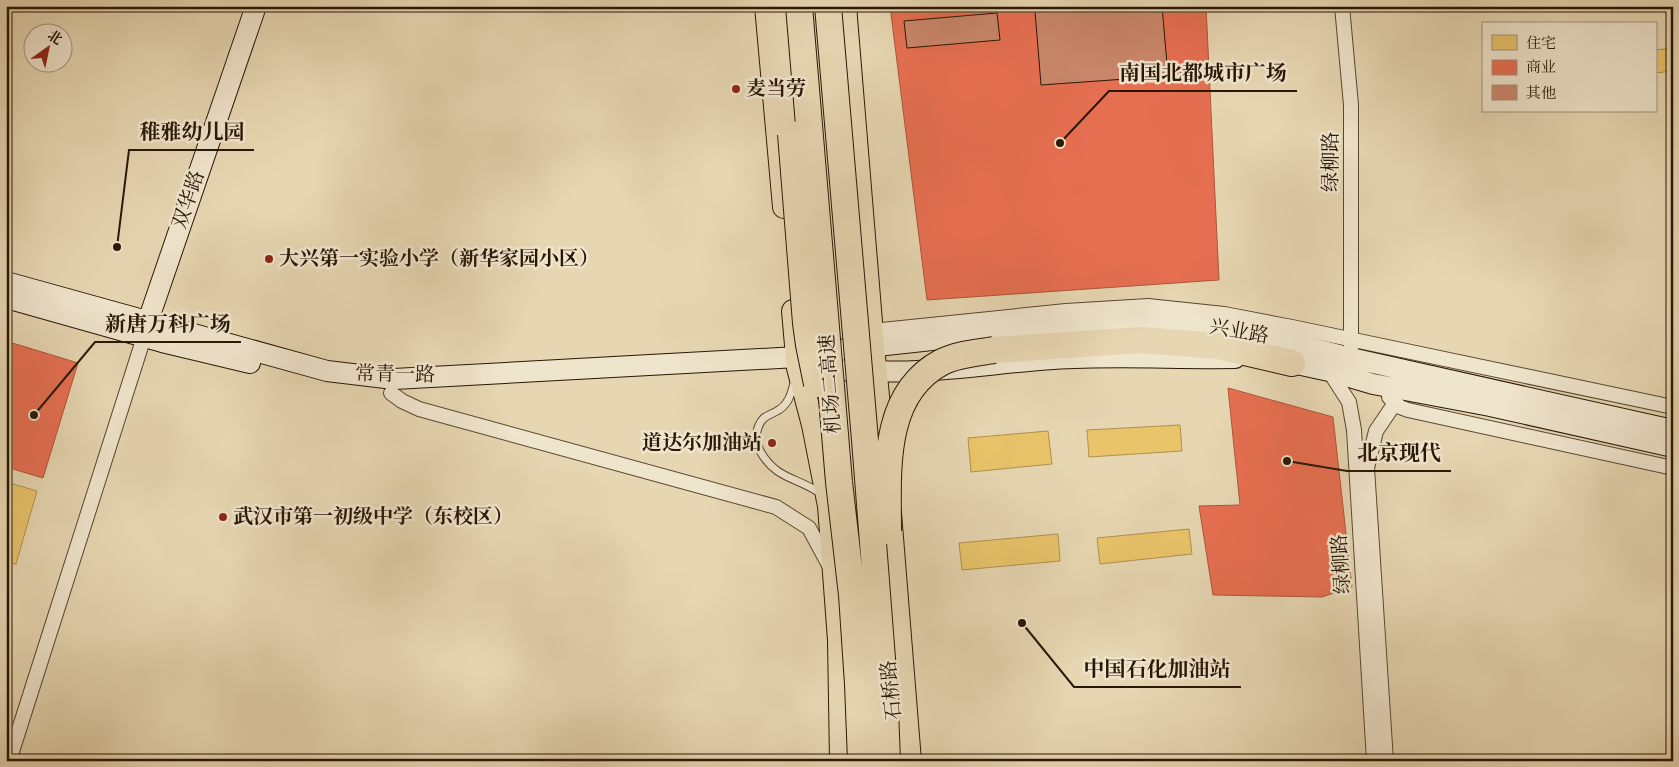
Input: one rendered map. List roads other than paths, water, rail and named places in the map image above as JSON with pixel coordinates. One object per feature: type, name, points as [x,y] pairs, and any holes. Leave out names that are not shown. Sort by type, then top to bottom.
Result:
[{"type":"highway","points":[[780,6],[809,345],[839,482]]},
{"type":"highway","name":"机场二高速","points":[[799,6],[839,482],[852,595],[861,761]]},
{"type":"highway","name":"机场二高速","points":[[842,7],[884,684],[887,761]]},
{"type":"highway","points":[[884,684],[888,566],[888,470],[891,436],[898,411],[924,374],[944,362],[968,354],[994,350],[1141,340],[1219,346],[1292,363]]},
{"type":"main road","name":"双华路","points":[[146,329],[256,6]]},
{"type":"main road","points":[[766,6],[797,362],[813,425],[829,506],[839,640],[841,761]]},
{"type":"main road","points":[[842,7],[910,761]]},
{"type":"main road","name":"常青一路","points":[[6,282],[146,329],[324,382],[390,392],[797,362]]},
{"type":"main road","name":"常青一路","points":[[6,298],[327,372],[394,379],[797,362]]},
{"type":"main road","name":"兴业路","points":[[797,362],[873,338],[1118,320],[1167,321],[1275,339],[1351,348],[1673,430]]},
{"type":"main road","name":"兴业路","points":[[797,362],[876,372],[915,371],[1053,359],[1131,356],[1193,359],[1235,358],[1292,363],[1364,381],[1490,406],[1673,447]]},
{"type":"street","name":"绿柳路","points":[[1342,6],[1351,105],[1351,348],[1364,381]]},
{"type":"street","points":[[9,761],[146,329]]},
{"type":"street","points":[[1351,348],[1673,407]]},
{"type":"street","name":"绿柳路","points":[[1329,371],[1349,402],[1354,430],[1374,761]]},
{"type":"street","points":[[1364,381],[1408,410],[1673,468]]},
{"type":"street","name":"常青一路","points":[[390,392],[402,401],[419,409],[776,507],[809,528],[834,575]]},
{"type":"street","name":"绿柳路","points":[[1386,761],[1367,468],[1376,431],[1395,402]]},
{"type":"street","name":"石桥路","points":[[898,617],[906,635],[920,761]]},
{"type":"lane","points":[[797,362],[791,396],[783,407],[762,419],[756,433],[756,440],[764,458],[773,467],[785,476],[821,494],[829,506]]},
{"type":"place","name":"麦当劳","points":[[736,89]]},
{"type":"place","name":"南国北都城市广场","points":[[1060,143]]},
{"type":"place","name":"稚雅幼儿园","points":[[117,247]]},
{"type":"place","name":"大兴第一实验小学（新华家园小区）","points":[[269,259]]},
{"type":"place","name":"新唐万科广场","points":[[34,415]]},
{"type":"place","name":"道达尔加油站","points":[[772,443]]},
{"type":"place","name":"北京现代","points":[[1287,461]]},
{"type":"place","name":"武汉市第一初级中学（东校区）","points":[[223,517]]},
{"type":"place","name":"中国石化加油站","points":[[1022,623]]}]
